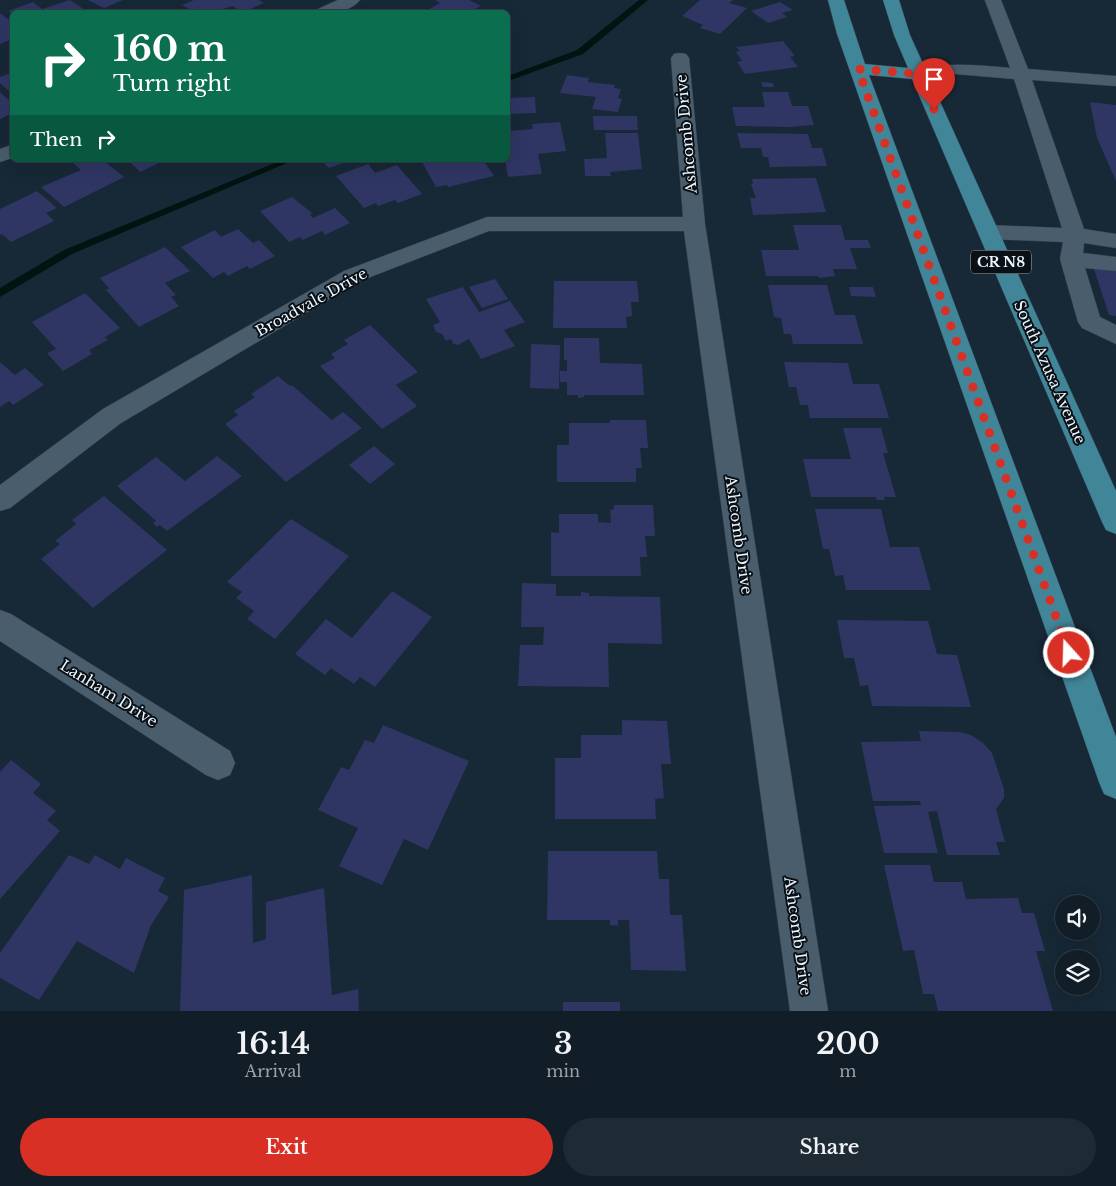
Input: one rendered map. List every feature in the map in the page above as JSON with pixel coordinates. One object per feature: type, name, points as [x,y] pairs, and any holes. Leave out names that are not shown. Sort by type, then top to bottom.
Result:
[{"type":"main road","points":[[836,0],[845,34],[1116,782]]},
{"type":"main road","name":"South Azusa Avenue","points":[[891,0],[902,35],[1116,522]]},
{"type":"main road","points":[[858,69],[919,74]]},
{"type":"street","points":[[329,10],[352,0]]},
{"type":"street","points":[[993,0],[1021,74],[1075,234],[1071,259],[1090,322],[1116,335]]},
{"type":"street","name":"Ashcomb Drive","points":[[680,58],[694,224],[809,1011]]},
{"type":"street","points":[[919,74],[955,69],[1116,81]]},
{"type":"street","name":"Broadvale Drive","points":[[0,500],[112,416],[352,276],[487,224],[694,224]]},
{"type":"street","points":[[989,232],[1075,234],[1116,241]]},
{"type":"street","points":[[1071,259],[1116,264]]},
{"type":"street","points":[[1090,322],[1116,322]]},
{"type":"street","name":"Lanham Drive","points":[[0,624],[218,762]]},
{"type":"building","points":[[70,0],[85,10],[11,10],[33,2],[42,9]]},
{"type":"building","points":[[88,0],[123,0],[104,8]]},
{"type":"building","points":[[194,0],[259,0],[264,3],[248,10],[239,10],[232,6],[221,10],[191,10],[182,5]]},
{"type":"building","points":[[435,0],[469,0],[481,6],[473,10],[428,10],[440,3]]},
{"type":"building","points":[[700,0],[733,0],[729,3],[747,8],[720,34],[700,28],[703,25],[682,16]]},
{"type":"building","points":[[780,2],[793,10],[782,13],[787,17],[768,23],[751,11]]},
{"type":"building","points":[[0,13],[10,20],[10,40],[0,44]]},
{"type":"building","points":[[783,41],[795,56],[790,57],[798,67],[745,74],[737,62],[742,61],[736,52],[740,51],[736,47]]},
{"type":"building","points":[[10,73],[10,92],[0,83],[0,77]]},
{"type":"building","points":[[567,75],[589,78],[588,82],[615,85],[614,88],[621,89],[618,98],[622,99],[618,112],[592,109],[596,97],[560,93]]},
{"type":"building","points":[[761,82],[773,83],[774,87],[763,87]]},
{"type":"building","points":[[0,92],[10,101],[10,114],[0,119]]},
{"type":"building","points":[[762,92],[788,92],[792,106],[808,106],[814,125],[787,127],[736,126],[732,107],[765,107]]},
{"type":"building","points":[[535,97],[536,113],[510,114],[510,98]]},
{"type":"building","points":[[1090,102],[1116,105],[1116,181],[1097,138]]},
{"type":"building","points":[[593,116],[637,116],[638,130],[594,130]]},
{"type":"building","points":[[560,122],[566,151],[538,154],[542,174],[508,177],[505,162],[510,162],[510,131],[533,129],[532,124]]},
{"type":"building","points":[[605,133],[638,133],[642,169],[610,172],[611,176],[585,176],[584,159],[607,158]]},
{"type":"building","points":[[737,133],[808,134],[812,148],[822,148],[827,166],[770,167],[768,157],[763,157],[761,148],[741,148]]},
{"type":"building","points":[[72,162],[105,162],[124,177],[64,207],[41,187],[81,170]]},
{"type":"building","points":[[130,162],[161,162],[140,172]]},
{"type":"building","points":[[323,162],[346,162],[329,168]]},
{"type":"building","points":[[422,162],[484,162],[494,176],[448,187],[447,185],[436,187]]},
{"type":"building","points":[[368,164],[375,173],[397,165],[422,194],[398,203],[395,200],[378,206],[376,203],[364,208],[336,176]]},
{"type":"building","points":[[816,178],[826,212],[753,215],[750,198],[756,198],[751,184],[753,184],[752,179]]},
{"type":"building","points":[[37,191],[57,208],[46,213],[54,221],[11,242],[2,234],[0,235],[0,209]]},
{"type":"building","points":[[292,197],[312,213],[310,215],[313,218],[335,208],[350,223],[325,235],[322,231],[303,240],[300,237],[289,242],[260,211]]},
{"type":"building","points":[[793,225],[841,225],[845,240],[868,240],[871,248],[850,248],[857,269],[833,269],[835,276],[819,278],[818,276],[766,276],[761,250],[799,250]]},
{"type":"building","points":[[238,229],[253,243],[259,240],[275,256],[250,269],[247,266],[228,276],[224,272],[213,278],[181,247],[215,230],[221,237]]},
{"type":"building","points":[[165,247],[190,271],[165,283],[176,295],[171,297],[179,306],[139,327],[106,290],[109,288],[100,278]]},
{"type":"building","points":[[1092,263],[1116,265],[1116,316],[1109,315]]},
{"type":"building","points":[[495,279],[508,299],[482,308],[469,287]]},
{"type":"building","points":[[554,281],[637,281],[639,302],[631,302],[632,316],[626,317],[627,328],[553,328]]},
{"type":"building","points":[[768,285],[827,285],[835,315],[855,315],[863,344],[793,344],[791,334],[784,334],[781,318],[774,317]]},
{"type":"building","points":[[463,287],[479,312],[510,301],[525,322],[504,330],[515,346],[481,359],[469,339],[458,345],[453,344],[451,339],[446,341],[442,334],[436,332],[433,325],[440,322],[426,299]]},
{"type":"building","points":[[849,287],[873,287],[876,297],[851,296]]},
{"type":"building","points":[[85,293],[120,328],[105,337],[108,340],[89,350],[92,354],[63,371],[47,353],[56,349],[32,322]]},
{"type":"building","points":[[370,325],[418,372],[396,385],[417,406],[382,429],[320,366],[335,358],[331,354],[348,344],[344,340]]},
{"type":"building","points":[[564,338],[599,338],[600,363],[642,364],[644,395],[584,395],[584,397],[578,398],[578,395],[567,395],[567,382],[560,382],[560,371],[567,371],[567,360],[564,360]]},
{"type":"building","points":[[531,344],[560,345],[559,389],[530,388]]},
{"type":"building","points":[[0,362],[15,375],[25,368],[44,385],[13,405],[9,401],[0,407]]},
{"type":"building","points":[[784,362],[848,363],[853,384],[879,384],[889,418],[810,418],[808,405],[800,405],[796,387],[789,387]]},
{"type":"building","points":[[278,376],[290,386],[292,385],[332,420],[343,412],[362,428],[286,482],[225,424],[238,415],[234,411],[255,397],[251,394]]},
{"type":"building","points":[[610,420],[646,420],[648,448],[640,448],[642,468],[636,468],[636,482],[557,482],[557,445],[569,445],[569,423],[610,423]]},
{"type":"building","points":[[843,428],[881,428],[888,453],[883,453],[896,497],[884,497],[885,500],[877,500],[876,497],[811,497],[803,459],[851,459]]},
{"type":"building","points":[[374,446],[395,464],[370,484],[349,465]]},
{"type":"building","points":[[217,456],[242,476],[167,531],[160,525],[157,527],[153,523],[156,521],[117,486],[156,457],[185,481]]},
{"type":"building","points":[[104,496],[167,550],[93,608],[41,559],[60,544],[55,541],[76,524],[72,520]]},
{"type":"building","points":[[614,505],[653,505],[655,536],[645,536],[647,557],[640,557],[641,576],[551,576],[551,532],[559,533],[559,514],[598,514],[598,522],[611,523],[610,510],[613,510]]},
{"type":"building","points":[[815,509],[881,509],[890,547],[919,547],[931,590],[846,590],[843,575],[835,576],[829,549],[823,549]]},
{"type":"building","points":[[291,519],[349,556],[275,639],[247,619],[254,611],[236,598],[242,592],[227,582]]},
{"type":"building","points":[[522,583],[556,584],[556,596],[581,596],[581,592],[589,593],[589,596],[660,597],[662,644],[608,643],[609,687],[518,686],[520,645],[543,645],[544,627],[521,627]]},
{"type":"building","points":[[392,591],[432,617],[375,687],[360,677],[354,684],[331,668],[325,675],[295,654],[326,619],[352,638]]},
{"type":"building","points":[[837,620],[928,621],[937,654],[957,655],[971,707],[872,706],[868,685],[860,686],[854,658],[844,658]]},
{"type":"building","points":[[622,720],[667,721],[671,764],[661,764],[664,798],[655,799],[656,819],[555,819],[555,758],[581,758],[581,735],[622,735]]},
{"type":"building","points":[[383,725],[469,761],[428,850],[404,839],[382,885],[339,866],[358,828],[318,810],[341,767],[349,770],[365,740],[374,743]]},
{"type":"building","points":[[919,731],[959,732],[971,735],[983,743],[992,753],[1004,789],[1004,798],[996,809],[1005,842],[996,842],[1000,855],[947,855],[937,811],[928,812],[938,853],[884,853],[874,806],[921,805],[920,801],[873,801],[861,742],[921,741]]},
{"type":"building","points":[[11,760],[41,784],[33,793],[56,811],[47,820],[60,831],[0,899],[0,772]]},
{"type":"building","points":[[548,851],[657,851],[659,879],[669,879],[670,915],[682,915],[686,971],[631,970],[629,920],[618,920],[618,926],[610,925],[610,920],[547,920]]},
{"type":"building","points":[[69,855],[89,864],[95,855],[120,869],[126,858],[165,878],[158,891],[169,897],[151,925],[134,973],[77,941],[39,1000],[0,978],[0,953]]},
{"type":"building","points":[[884,865],[930,865],[934,882],[962,882],[966,899],[1018,898],[1022,913],[1034,913],[1045,951],[1036,951],[1053,1011],[938,1011],[934,994],[923,994],[914,950],[903,951]]},
{"type":"building","points":[[252,875],[253,943],[266,939],[266,902],[324,888],[332,995],[358,989],[359,1011],[180,1011],[184,890]]},
{"type":"building","points":[[563,1002],[620,1002],[620,1011],[563,1011]]},
{"type":"waterway","points":[[510,78],[580,52],[644,0]]},
{"type":"waterway","points":[[0,293],[68,252],[285,162]]},
{"type":"route","points":[[934,109],[919,74],[858,69],[1069,653]]}]
